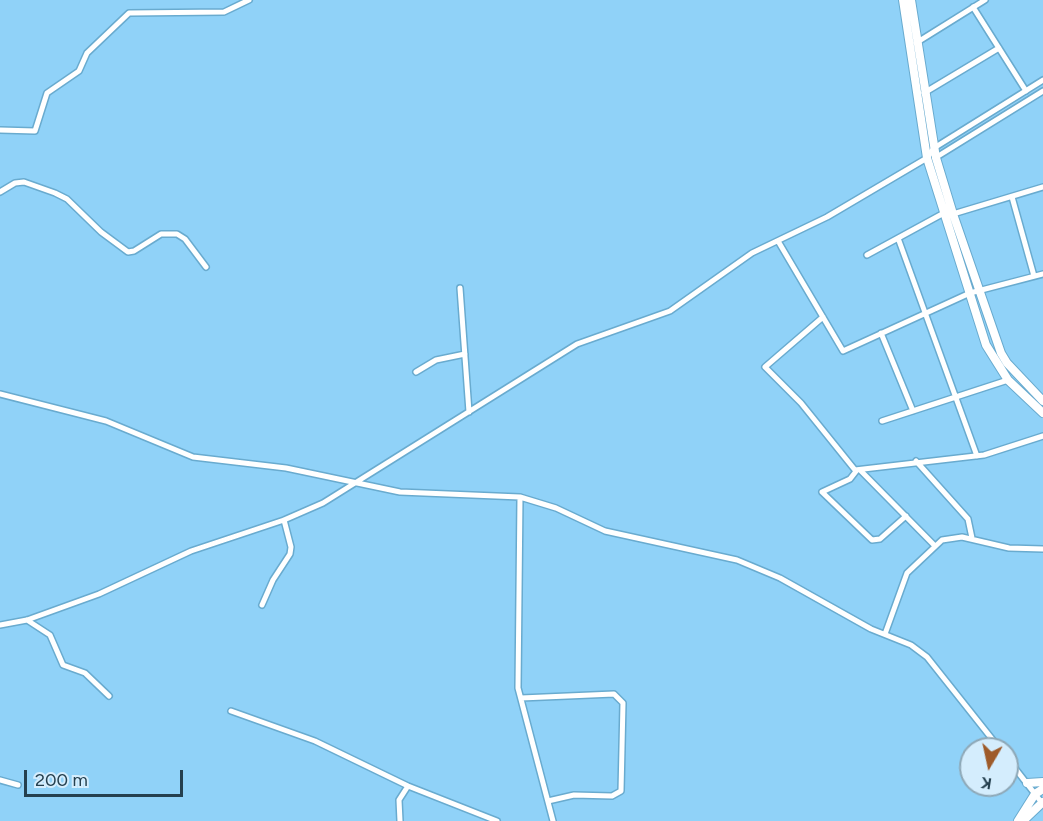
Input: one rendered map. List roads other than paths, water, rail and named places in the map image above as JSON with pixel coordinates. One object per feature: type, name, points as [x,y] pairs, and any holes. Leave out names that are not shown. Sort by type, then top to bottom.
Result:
[{"type":"street","points":[[0,130],[35,131],[47,93],[79,71],[87,53],[129,13],[224,12],[249,0]]},
{"type":"street","points":[[903,0],[931,158],[944,213],[986,345],[1008,380],[1043,413]]},
{"type":"street","points":[[911,0],[934,148],[931,158],[1007,363],[1043,401]]},
{"type":"street","points":[[916,43],[985,0]]},
{"type":"street","points":[[974,7],[1026,91]]},
{"type":"street","points":[[924,93],[999,48]]},
{"type":"street","points":[[934,148],[1043,80]]},
{"type":"street","points":[[0,625],[27,620],[99,594],[191,551],[284,520],[357,483],[577,344],[670,311],[752,253],[827,217],[1043,91]]},
{"type":"street","points":[[0,192],[15,183],[24,182],[55,193],[66,199],[101,232],[128,252],[134,251],[161,234],[173,233],[185,239],[206,267]]},
{"type":"street","points":[[953,214],[1043,187]]},
{"type":"street","points":[[1012,197],[1034,276]]},
{"type":"street","points":[[867,255],[944,213]]},
{"type":"street","points":[[898,238],[926,312],[954,398],[977,456]]},
{"type":"street","points":[[778,241],[843,351],[970,293],[1043,274]]},
{"type":"street","points":[[460,288],[469,412]]},
{"type":"street","points":[[823,317],[765,367],[776,381],[801,403],[859,470],[935,546]]},
{"type":"street","points":[[881,333],[913,411]]},
{"type":"street","points":[[416,372],[436,360],[465,354]]},
{"type":"street","points":[[882,422],[1008,380]]},
{"type":"street","points":[[0,394],[106,421],[193,457],[286,468],[399,492],[520,497],[550,506],[605,531],[710,552],[744,562],[911,645],[927,657],[990,737]]},
{"type":"street","points":[[906,516],[879,539],[872,540],[822,492],[850,479],[859,470],[916,461],[977,456],[1043,436]]},
{"type":"street","points":[[916,461],[968,519],[972,538]]},
{"type":"street","points":[[520,497],[518,688],[553,821]]},
{"type":"street","points":[[262,605],[273,580],[290,554],[291,548],[284,520]]},
{"type":"street","points":[[885,634],[907,573],[935,546],[952,537],[972,538],[1019,550],[1043,549]]},
{"type":"street","points":[[27,620],[50,635],[63,665],[85,673],[109,696]]},
{"type":"street","points":[[520,698],[614,694],[623,703],[621,791],[612,796],[574,795],[548,801]]},
{"type":"street","points":[[231,711],[315,741],[408,786],[496,821]]},
{"type":"street","points":[[1019,773],[1042,802],[1023,821]]},
{"type":"street","points":[[0,780],[18,785]]},
{"type":"street","points":[[1027,783],[1043,782]]},
{"type":"street","points":[[400,821],[399,800],[408,786]]},
{"type":"street","points":[[1018,821],[1035,794],[1043,789]]}]
